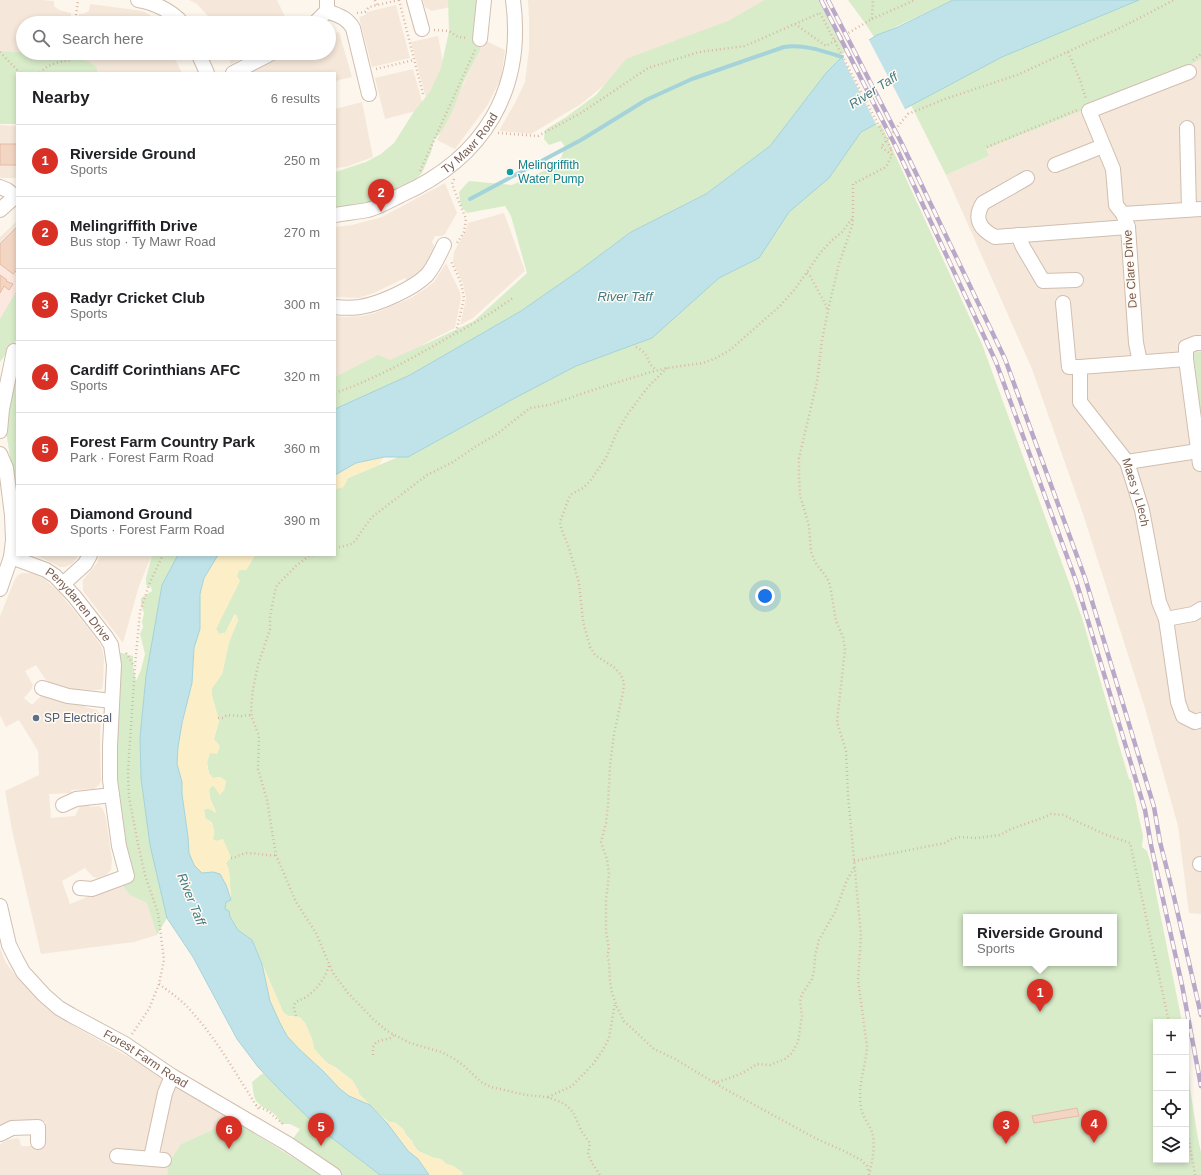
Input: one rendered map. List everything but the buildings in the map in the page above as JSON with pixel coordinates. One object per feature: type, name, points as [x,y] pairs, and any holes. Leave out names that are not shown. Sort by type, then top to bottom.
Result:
[{"type":"street","points":[[138,0],[167,10],[174,16]]},
{"type":"street","points":[[414,0],[422,29]]},
{"type":"street","points":[[480,39],[484,0]]},
{"type":"street","name":"Ty Mawr Road","points":[[336,215],[370,209],[422,186],[440,174],[472,145],[485,129],[499,106],[507,88],[511,72],[515,39],[515,11],[513,0]]},
{"type":"street","points":[[320,16],[327,6],[349,21],[354,28],[369,94]]},
{"type":"street","points":[[201,60],[207,72]]},
{"type":"street","points":[[235,72],[258,60]]},
{"type":"street","points":[[1089,111],[1189,72]]},
{"type":"street","name":"De Clare Drive","points":[[1089,111],[1113,169],[1116,205],[1125,221],[1136,343],[1140,362]]},
{"type":"street","points":[[1027,178],[984,203],[979,210],[978,216],[980,225],[986,232],[995,237],[1018,235],[1125,221],[1195,209],[1187,128]]},
{"type":"street","points":[[1055,165],[1103,146]]},
{"type":"street","points":[[0,187],[16,195],[0,210]]},
{"type":"street","points":[[1018,235],[1023,247],[1043,281],[1076,280]]},
{"type":"street","points":[[336,307],[361,307],[376,303],[412,287],[428,274],[451,248]]},
{"type":"street","points":[[1063,303],[1069,367],[1186,359]]},
{"type":"street","points":[[1127,462],[1199,458],[1186,359],[1186,347],[1196,343],[1201,343]]},
{"type":"street","points":[[0,371],[16,349]]},
{"type":"street","points":[[0,432],[2,409],[16,349]]},
{"type":"street","name":"Maes y Llech","points":[[1080,367],[1080,402],[1127,462],[1142,510],[1159,602],[1166,619],[1178,702],[1183,716],[1195,722],[1201,720]]},
{"type":"street","points":[[0,454],[6,468],[10,495],[13,540],[11,556],[0,589]]},
{"type":"street","name":"Penydarren Drive","points":[[11,556],[46,570],[64,584],[102,631],[110,644],[112,651],[114,665],[110,754],[112,795],[119,846],[127,876],[92,889],[80,888]]},
{"type":"street","points":[[64,584],[85,564],[89,556]]},
{"type":"street","points":[[1166,619],[1194,614],[1201,609]]},
{"type":"street","points":[[42,688],[68,696],[112,701]]},
{"type":"street","points":[[63,805],[76,799],[112,795]]},
{"type":"street","name":"Forest Farm Road","points":[[0,906],[2,925],[9,945],[23,972],[44,996],[71,1016],[125,1044],[172,1076],[288,1144],[334,1175]]},
{"type":"street","points":[[117,1156],[158,1159],[165,1093],[172,1076]]},
{"type":"street","points":[[0,1134],[12,1128],[38,1127],[38,1142]]},
{"type":"path","points":[[76,16],[78,0]]},
{"type":"path","points":[[375,0],[377,5]]},
{"type":"path","points":[[343,17],[365,12],[369,7],[399,0],[423,94]]},
{"type":"path","points":[[872,19],[874,0]]},
{"type":"path","points":[[794,24],[826,46],[872,19],[915,0]]},
{"type":"path","points":[[892,155],[881,147],[908,114],[945,99],[1017,75],[1124,26],[1174,0]]},
{"type":"path","points":[[493,132],[538,136],[581,113],[648,68],[699,52],[745,46],[820,13],[891,149],[892,155],[886,167],[852,184],[854,216],[839,264],[827,315],[822,340],[817,382],[799,458],[800,495],[809,526],[811,552],[815,562],[827,578],[830,585],[836,621],[843,637],[845,649],[837,722],[846,751],[848,795],[861,936],[858,980],[867,1046],[860,1087],[860,1099],[861,1109],[873,1134],[870,1174]]},
{"type":"path","points":[[419,172],[480,39],[458,37],[449,31],[422,29]]},
{"type":"path","points":[[0,52],[19,72]]},
{"type":"path","points":[[1068,52],[1080,80],[1089,111]]},
{"type":"path","points":[[41,72],[44,68],[55,63],[70,60]]},
{"type":"path","points":[[364,72],[414,60]]},
{"type":"path","points":[[454,180],[452,184],[466,219],[464,232],[451,248],[452,263],[461,283],[464,298],[456,333]]},
{"type":"path","points":[[336,548],[352,544],[372,518],[427,475],[453,462],[497,434],[530,408],[549,405],[657,370],[703,363],[730,350],[780,306],[795,289],[821,252],[848,226],[854,216]]},
{"type":"path","points":[[807,273],[826,305],[827,315]]},
{"type":"path","points":[[336,393],[350,388],[415,357],[491,313],[513,298]]},
{"type":"path","points":[[636,347],[648,358],[650,366],[657,370]]},
{"type":"path","points":[[668,368],[648,387],[627,415],[616,434],[606,458],[590,481],[583,488],[572,494],[569,498],[560,522],[577,572],[583,621],[590,647],[595,655],[615,668],[621,675],[624,682],[624,692],[614,734],[606,823],[601,842],[607,858],[609,874],[606,900],[606,931],[609,950],[607,955],[609,961],[610,981],[615,1002],[624,1021],[654,1049],[675,1059],[711,1081],[817,1139],[861,1160],[868,1166],[870,1174]]},
{"type":"path","points":[[125,1044],[149,1009],[159,984],[164,960],[158,913],[145,875],[129,797],[128,772],[134,674],[140,612],[150,582],[163,556]]},
{"type":"path","points":[[309,556],[296,566],[276,587],[270,616],[270,628],[258,665],[251,710],[251,715],[259,736],[258,769],[267,800],[276,855],[296,902],[316,933],[326,954],[329,966],[348,993],[373,1019],[387,1031],[410,1043],[441,1052],[454,1058],[481,1082],[491,1087],[526,1095],[547,1097],[567,1106],[573,1112],[582,1132],[590,1143],[588,1154],[600,1175]]},
{"type":"path","points":[[218,718],[223,718],[227,715],[251,715]]},
{"type":"path","points":[[854,861],[945,843],[960,837],[977,838],[1000,835],[1011,829],[1051,814],[1063,815],[1104,834],[1130,843],[1168,1019]]},
{"type":"path","points":[[231,858],[245,853],[264,856],[276,855]]},
{"type":"path","points":[[711,1081],[722,1081],[746,1071],[758,1064],[770,1065],[785,1059],[792,1053],[798,1042],[802,1016],[800,1000],[802,994],[812,979],[819,940],[835,912],[846,880],[854,867]]},
{"type":"path","points":[[296,1016],[294,1008],[295,1003],[305,998],[320,984],[329,966]]},
{"type":"path","points":[[159,984],[178,998],[192,1012],[217,1043],[255,1104]]},
{"type":"path","points":[[547,1097],[572,1086],[604,1050],[609,1038],[615,1002]]},
{"type":"path","points":[[373,1055],[373,1047],[376,1042],[390,1038],[395,1034]]},
{"type":"path","points":[[1187,1127],[1194,1175]]},
{"type":"shaded area","points":[[0,0],[54,1],[54,6],[59,10],[71,13],[71,16],[16,16],[16,52],[0,51]]},
{"type":"shaded area","points":[[189,0],[277,0],[285,16],[208,16],[197,4]]},
{"type":"shaded area","points":[[423,0],[464,0],[464,4],[432,11],[425,7]]},
{"type":"shaded area","points":[[528,0],[770,0],[731,22],[631,63],[581,104],[531,134],[499,131],[525,82],[529,49]]},
{"type":"shaded area","points":[[90,4],[143,11],[151,16],[79,16],[79,14],[89,11]]},
{"type":"shaded area","points":[[396,5],[410,58],[372,67],[359,17],[365,15],[367,12]]},
{"type":"shaded area","points":[[339,32],[352,77],[336,81],[336,72],[249,72],[272,60],[336,60],[336,33]]},
{"type":"shaded area","points":[[438,36],[446,78],[427,102],[411,42]]},
{"type":"shaded area","points":[[484,40],[505,50],[501,79],[487,106],[455,149],[437,140]]},
{"type":"shaded area","points":[[1201,59],[1201,914],[1189,913],[1178,826],[1145,708],[1083,514],[1032,369],[946,175],[989,156],[986,149],[1176,73]]},
{"type":"shaded area","points":[[73,60],[176,60],[182,72],[72,72]]},
{"type":"shaded area","points":[[229,60],[239,60],[231,64]]},
{"type":"shaded area","points":[[413,69],[424,109],[385,119],[375,78]]},
{"type":"shaded area","points":[[362,102],[373,157],[346,167],[336,168],[336,109]]},
{"type":"shaded area","points":[[0,125],[16,126],[16,178],[0,178]]},
{"type":"shaded area","points":[[445,183],[457,213],[445,234],[442,236],[435,236],[432,242],[434,250],[428,265],[408,282],[405,278],[374,293],[359,298],[336,297],[336,227],[352,225],[382,217]]},
{"type":"shaded area","points":[[504,213],[525,271],[473,318],[460,325],[466,298],[463,284],[453,262],[454,252],[465,232],[468,223]]},
{"type":"shaded area","points":[[16,222],[16,278],[0,265],[0,237]]},
{"type":"shaded area","points":[[446,263],[460,292],[461,298],[455,328],[431,340],[382,370],[336,391],[336,316],[362,316],[375,313],[411,298],[434,282]]},
{"type":"shaded area","points":[[0,265],[16,278],[16,303],[0,325]]},
{"type":"shaded area","points":[[38,556],[78,556],[72,564],[65,567],[60,567]]},
{"type":"shaded area","points":[[100,556],[152,556],[139,586],[123,643],[83,591],[83,580],[97,563]]},
{"type":"shaded area","points":[[22,573],[33,573],[43,578],[59,592],[96,638],[102,648],[104,658],[102,689],[87,690],[86,694],[66,690],[52,684],[46,680],[36,665],[25,671],[33,685],[31,690],[24,698],[32,705],[42,695],[48,695],[85,705],[85,707],[97,710],[101,715],[101,780],[99,785],[94,789],[71,790],[72,793],[49,794],[51,818],[75,816],[80,806],[89,803],[90,807],[99,806],[103,809],[106,818],[112,860],[111,870],[106,875],[97,878],[93,877],[85,868],[62,881],[70,904],[117,885],[125,888],[146,885],[157,935],[134,942],[41,954],[13,835],[5,791],[39,775],[38,751],[19,720],[6,727],[0,715],[0,616],[15,579]]},
{"type":"shaded area","points":[[0,948],[6,963],[34,995],[74,1026],[164,1077],[149,1149],[168,1164],[167,1175],[0,1175],[0,1144],[7,1140],[18,1138],[21,1146],[45,1146],[46,1122],[13,1121],[0,1125]]},
{"type":"shaded area","points":[[175,1087],[225,1115],[212,1130],[181,1144],[172,1158],[162,1151],[160,1147],[169,1095]]},
{"type":"green space","points":[[448,0],[486,0],[480,50],[464,81],[452,112],[442,131],[434,140],[431,152],[422,173],[410,185],[372,202],[336,211],[336,172],[366,162],[381,154],[394,143],[415,110],[430,92],[441,68],[449,31]]},
{"type":"green space","points":[[765,0],[818,0],[825,9],[848,53],[826,73],[770,146],[706,194],[631,232],[521,311],[410,375],[336,412],[336,376],[378,355],[390,360],[474,321],[527,273],[511,216],[505,206],[467,213],[461,206],[459,192],[469,181],[512,185],[548,169],[561,158],[565,147],[561,141],[549,145],[544,139],[545,130],[596,95],[626,59],[728,21]]},
{"type":"green space","points":[[848,0],[953,0],[874,37]]},
{"type":"green space","points":[[1110,0],[1201,0],[1201,59],[1176,73],[986,149],[989,156],[946,175],[911,105],[943,88],[944,82]]},
{"type":"green space","points":[[0,51],[16,52],[16,60],[81,60],[87,61],[97,68],[97,72],[16,72],[16,124],[0,124]]},
{"type":"green space","points":[[880,122],[982,344],[1082,618],[1129,779],[1131,780],[1143,836],[1142,847],[1147,851],[1151,864],[1181,1019],[1153,1019],[1153,1163],[1189,1163],[1189,1070],[1190,1088],[1201,1152],[1201,1175],[461,1175],[463,1173],[453,1166],[446,1164],[441,1159],[434,1158],[418,1151],[403,1129],[396,1123],[389,1122],[380,1115],[359,1094],[352,1080],[327,1063],[314,1049],[312,1039],[305,1023],[299,1017],[288,1016],[283,1012],[252,940],[238,930],[230,917],[229,911],[225,909],[226,902],[231,899],[229,870],[226,863],[229,853],[223,839],[217,841],[212,839],[214,833],[212,823],[205,818],[204,810],[208,808],[216,812],[210,798],[209,789],[213,785],[220,794],[224,790],[226,781],[220,777],[213,778],[209,774],[207,762],[219,721],[212,696],[212,688],[222,674],[229,642],[238,620],[235,614],[225,633],[219,634],[216,629],[239,570],[246,570],[254,556],[336,556],[336,489],[343,487],[348,478],[396,458],[861,132]]},
{"type":"green space","points":[[16,292],[16,340],[0,362],[0,319]]},
{"type":"green space","points":[[1201,352],[1201,423],[1192,353]]},
{"type":"green space","points":[[16,376],[16,497],[6,431],[9,404]]},
{"type":"green space","points":[[152,556],[190,556],[172,913],[167,918],[157,935],[147,903],[130,895],[123,886],[125,878],[119,826],[110,697],[116,653],[133,656],[136,681],[141,670],[145,654],[140,634],[143,627],[142,622],[144,613],[141,598],[152,591],[151,587],[146,585],[146,578]]},
{"type":"green space","points":[[263,1073],[347,1145],[350,1152],[365,1164],[386,1175],[339,1175],[292,1140],[300,1129],[290,1124],[281,1124],[277,1116],[261,1106],[255,1099],[252,1082]]},
{"type":"green space","points":[[225,1115],[321,1175],[167,1175],[168,1164],[181,1144],[212,1130]]},
{"type":"sand","points":[[384,457],[379,465],[348,478],[343,487],[336,489],[336,474],[356,463]]},
{"type":"sand","points":[[217,556],[254,556],[246,570],[239,570],[237,576],[240,581],[216,629],[219,634],[225,633],[236,614],[238,620],[229,642],[222,674],[212,688],[212,696],[219,721],[214,739],[220,746],[217,754],[210,753],[207,763],[207,769],[213,778],[220,777],[226,781],[224,790],[220,795],[213,785],[209,789],[210,798],[216,813],[208,808],[204,810],[205,818],[214,827],[213,839],[217,841],[223,839],[231,858],[226,863],[229,870],[231,900],[226,885],[213,872],[202,873],[194,865],[188,853],[188,837],[182,794],[182,782],[177,764],[182,723],[192,683],[194,648],[200,629],[200,594],[204,578]]},
{"type":"sand","points":[[262,964],[283,1012],[288,1016],[299,1017],[305,1023],[312,1039],[314,1049],[327,1063],[352,1080],[359,1094],[370,1105],[349,1096],[340,1089],[287,1036],[270,1001]]},
{"type":"sand","points":[[380,1115],[389,1122],[396,1123],[403,1129],[418,1151],[434,1158],[441,1159],[446,1164],[453,1166],[463,1173],[461,1175],[429,1175],[418,1159],[408,1151]]},
{"type":"water","name":"River Taff","points":[[953,0],[1139,0],[1002,57],[861,132],[829,178],[789,212],[759,258],[719,278],[652,338],[576,366],[408,457],[384,457],[356,463],[336,474],[336,409],[410,375],[521,311],[631,232],[706,194],[770,146],[826,73],[842,57],[877,35],[898,27]]},
{"type":"water","points":[[177,556],[217,556],[204,578],[200,594],[200,629],[194,648],[192,683],[182,723],[178,747],[177,764],[182,782],[189,853],[194,865],[202,873],[213,872],[220,874],[226,885],[231,900],[226,902],[225,909],[229,911],[230,917],[238,930],[252,940],[262,964],[270,1001],[287,1036],[340,1089],[349,1096],[370,1105],[387,1123],[408,1151],[418,1159],[429,1175],[380,1175],[319,1128],[281,1091],[258,1067],[237,1039],[193,957],[167,918],[150,845],[141,778],[140,737],[146,676],[162,585]]},
{"type":"pier","points":[[868,38],[906,111],[877,126],[841,55]]},
{"type":"waterway","points":[[470,199],[581,140],[646,100],[692,79],[784,47],[806,47],[842,57]]},
{"type":"railway","points":[[821,0],[896,147],[996,362],[1076,581],[1145,810],[1151,845],[1182,985],[1201,1086]]},
{"type":"railway","points":[[828,0],[902,144],[1005,359],[1085,578],[1154,807],[1160,842],[1201,1015]]},
{"type":"place","name":"Melingriffith Water Pump","points":[[510,172]]},
{"type":"place","name":"Melingriffith Drive","points":[[381,212]]},
{"type":"place","name":"SP Electrical","points":[[36,718]]},
{"type":"place","name":"Riverside Ground","points":[[1040,1012]]},
{"type":"place","name":"Cardiff Corinthians AFC","points":[[1094,1143]]},
{"type":"place","name":"Radyr Cricket Club","points":[[1006,1144]]},
{"type":"place","name":"Forest Farm Country Park","points":[[321,1146]]},
{"type":"place","name":"Diamond Ground","points":[[229,1149]]}]
